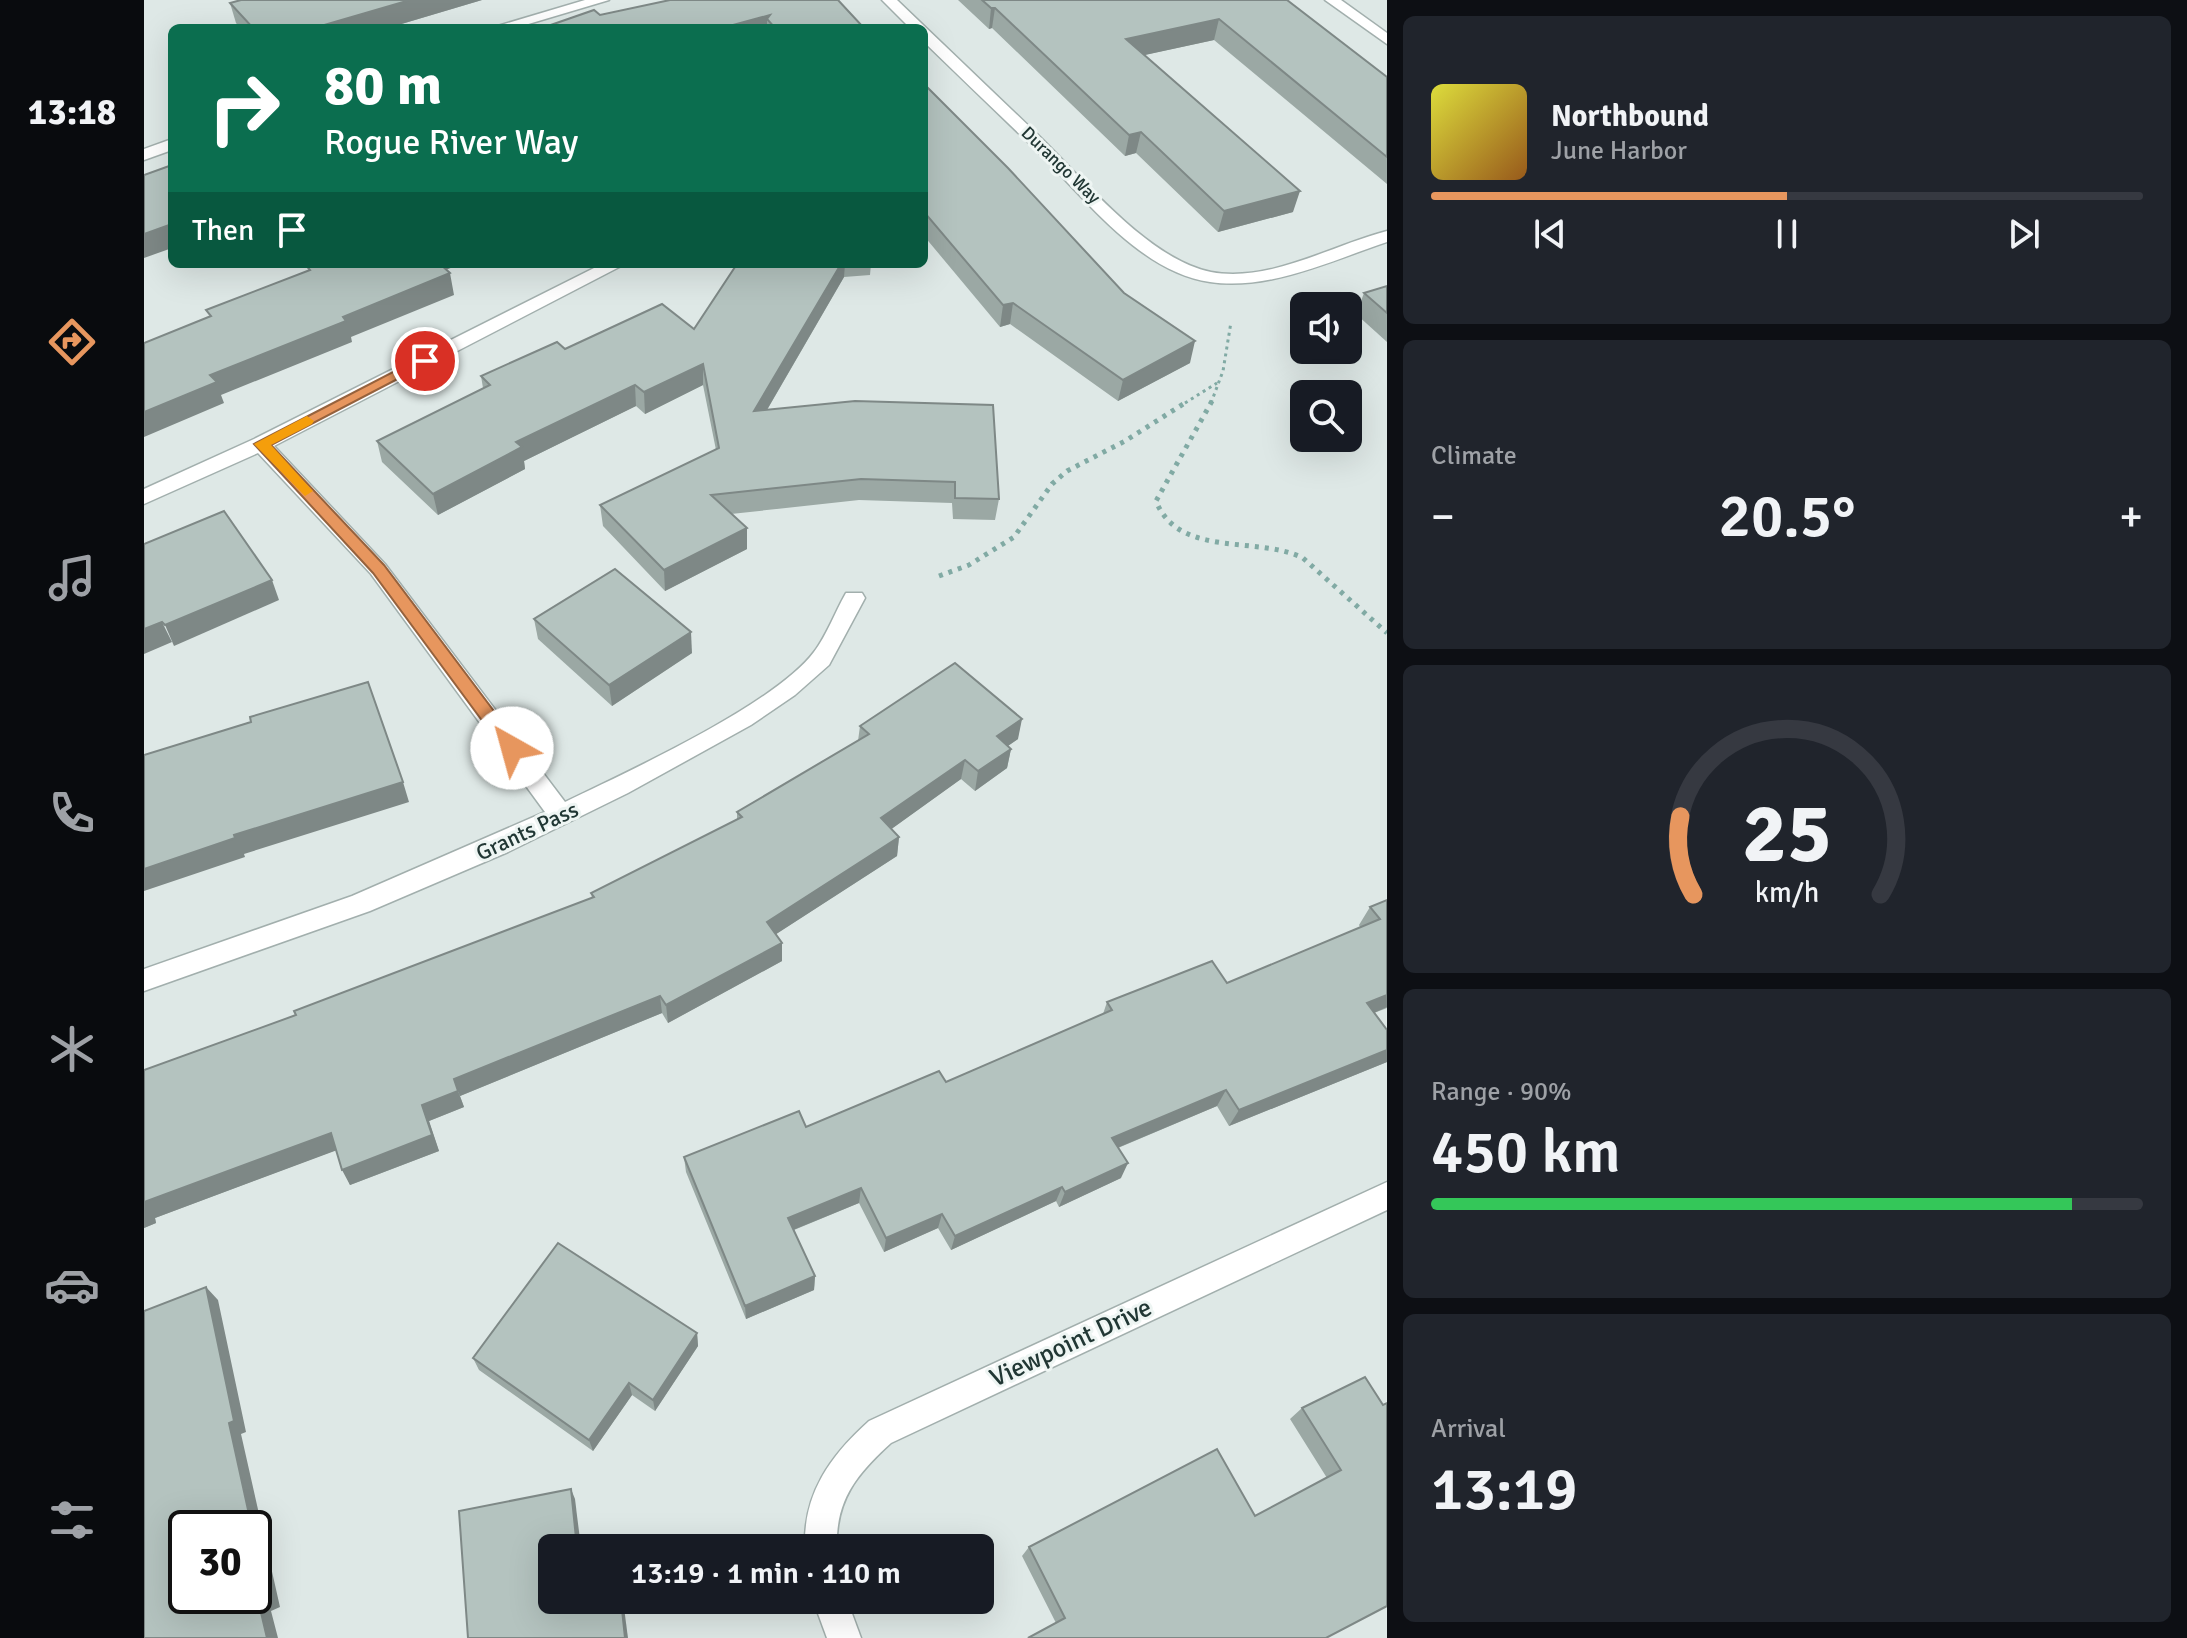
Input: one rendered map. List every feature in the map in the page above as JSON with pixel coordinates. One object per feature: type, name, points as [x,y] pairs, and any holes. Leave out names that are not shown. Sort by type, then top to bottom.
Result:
[{"type":"street","points":[[513,24],[602,0]]},
{"type":"street","points":[[889,0],[914,24]]},
{"type":"street","points":[[1332,0],[1387,40]]},
{"type":"street","name":"Durango Way","points":[[928,38],[1148,245],[1189,270],[1211,277],[1273,270],[1387,236]]},
{"type":"street","points":[[144,155],[168,146]]},
{"type":"street","points":[[144,497],[261,444],[608,268]]},
{"type":"street","points":[[261,444],[378,569],[561,815]]},
{"type":"street","name":"Grants Pass","points":[[144,980],[361,904],[561,815],[743,719],[787,689],[821,659],[854,598]]},
{"type":"street","name":"Viewpoint Drive","points":[[819,1534],[828,1490],[850,1457],[880,1432],[1387,1196]]},
{"type":"street","points":[[835,1614],[844,1638]]},
{"type":"path","points":[[1231,322],[1230,345],[1209,415],[1156,501],[1163,522],[1208,540],[1289,551],[1303,558],[1387,633]]},
{"type":"path","points":[[939,576],[969,565],[1014,537],[1052,484],[1067,471],[1125,441],[1218,382]]},
{"type":"building","points":[[241,0],[410,0],[328,24],[249,24],[230,3]]},
{"type":"building","points":[[670,0],[838,0],[860,24],[771,24],[767,19],[770,15],[737,24],[554,24],[594,10],[600,15]]},
{"type":"building","points":[[982,0],[1287,0],[1387,77],[1387,157],[1219,19],[1126,39],[1300,191],[1224,211],[1141,132],[1129,135],[995,8]]},
{"type":"building","points":[[928,88],[1008,168],[1124,293],[1195,341],[1123,380],[1013,303],[1003,305],[928,217]]},
{"type":"building","points":[[168,166],[168,225],[144,234],[144,175]]},
{"type":"building","points":[[308,268],[444,268],[450,273],[343,317],[346,321],[210,375],[217,382],[144,412],[144,343],[211,316],[206,310],[310,270]]},
{"type":"building","points":[[734,268],[839,268],[754,411],[855,401],[993,405],[999,499],[955,498],[955,482],[861,479],[711,495],[747,528],[664,570],[600,505],[719,448],[703,364],[644,392],[635,385],[516,442],[522,447],[433,494],[377,441],[490,385],[481,376],[557,342],[565,349],[662,304],[694,329]]},
{"type":"building","points":[[1387,286],[1387,313],[1364,293]]},
{"type":"building","points":[[224,511],[272,580],[165,625],[162,622],[144,629],[144,544]]},
{"type":"building","points":[[615,569],[691,632],[609,685],[534,619]]},
{"type":"building","points":[[955,663],[1022,719],[997,736],[1011,749],[978,771],[965,760],[881,818],[899,837],[767,922],[782,943],[666,1005],[660,996],[454,1079],[458,1091],[422,1105],[432,1135],[342,1170],[331,1133],[144,1202],[144,1070],[296,1015],[294,1011],[594,897],[591,893],[742,817],[737,812],[869,734],[860,726]]},
{"type":"building","points":[[368,682],[403,782],[234,835],[235,838],[144,869],[144,755],[251,722],[250,717]]},
{"type":"building","points":[[1387,900],[1387,995],[1367,1003],[1387,1030],[1387,1050],[1239,1110],[1226,1090],[1112,1138],[1128,1163],[1065,1192],[1062,1187],[955,1236],[942,1214],[886,1238],[861,1188],[788,1218],[815,1276],[745,1306],[684,1157],[799,1111],[806,1127],[939,1071],[946,1082],[1112,1010],[1107,1002],[1212,961],[1227,983],[1380,919],[1370,907]]},
{"type":"building","points":[[558,1243],[697,1333],[653,1400],[629,1383],[589,1440],[473,1358]]},
{"type":"building","points":[[206,1287],[234,1421],[229,1423],[248,1510],[168,1510],[168,1614],[261,1614],[267,1638],[144,1638],[144,1311]]},
{"type":"building","points":[[1365,1377],[1383,1405],[1387,1403],[1387,1606],[1326,1638],[1028,1638],[1065,1618],[1029,1547],[1217,1449],[1255,1516],[1341,1470],[1302,1408]]},
{"type":"building","points":[[571,1489],[576,1534],[538,1534],[538,1614],[622,1614],[625,1638],[468,1638],[459,1511]]},
{"type":"slow traffic","points":[[305,491],[261,444],[307,421]]},
{"type":"route","points":[[425,361],[261,444],[378,569],[512,748]]}]
